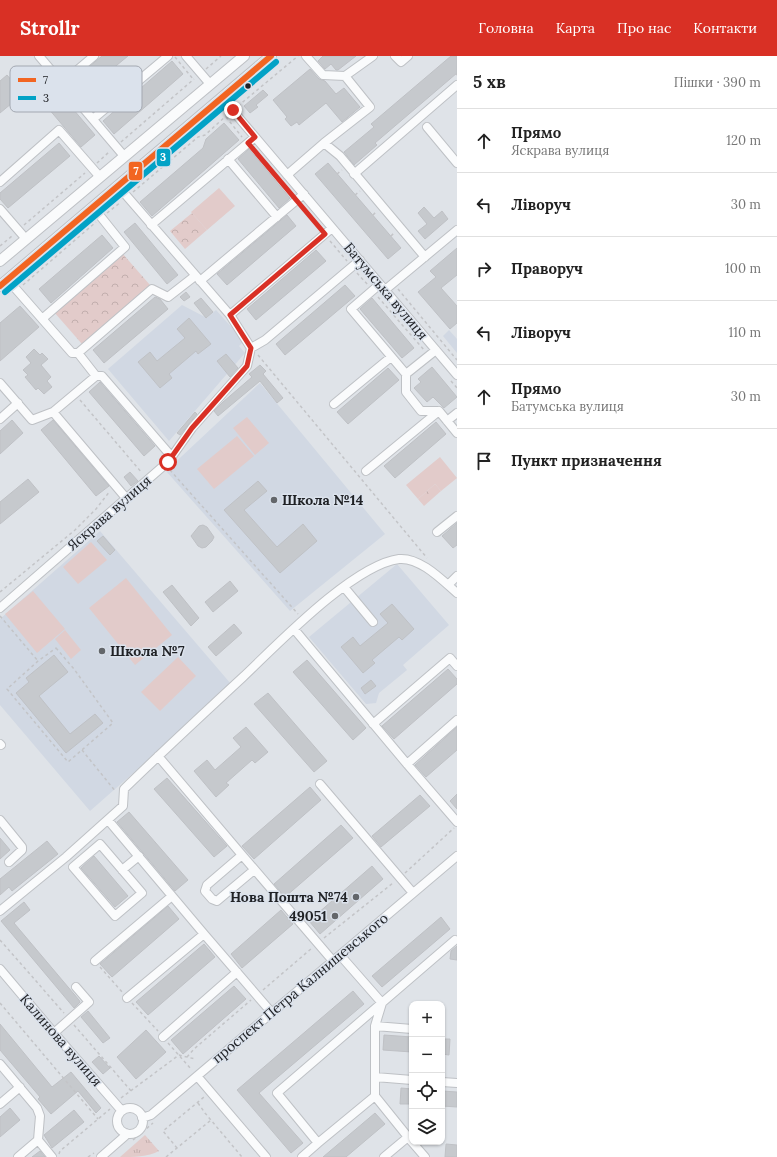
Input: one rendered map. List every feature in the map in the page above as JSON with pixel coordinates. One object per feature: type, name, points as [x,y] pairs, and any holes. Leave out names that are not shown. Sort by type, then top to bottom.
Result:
[{"type":"main road","points":[[0,261],[244,56]]},
{"type":"main road","points":[[4,283],[271,56]]},
{"type":"street","points":[[39,56],[48,66]]},
{"type":"street","points":[[82,66],[94,56]]},
{"type":"street","points":[[142,78],[168,56]]},
{"type":"street","points":[[186,56],[210,84]]},
{"type":"street","points":[[306,56],[323,75],[345,76],[373,56]]},
{"type":"street","points":[[395,56],[401,62],[408,56]]},
{"type":"street","points":[[287,175],[324,143],[370,107],[345,76]]},
{"type":"street","points":[[354,174],[457,85]]},
{"type":"street","name":"Батумська вулиця","points":[[222,98],[457,375]]},
{"type":"street","points":[[87,112],[124,156]]},
{"type":"street","points":[[93,119],[101,112]]},
{"type":"street","points":[[427,127],[457,163]]},
{"type":"street","points":[[0,182],[59,130],[100,177]]},
{"type":"street","points":[[151,225],[255,137]]},
{"type":"street","points":[[324,143],[340,156],[425,257]]},
{"type":"street","points":[[228,159],[277,216]]},
{"type":"street","points":[[118,186],[230,315],[251,348],[265,340],[360,260]]},
{"type":"street","points":[[4,283],[17,290],[72,353],[78,353],[152,289],[168,297],[198,278],[304,194]]},
{"type":"street","points":[[42,319],[125,247],[93,207]]},
{"type":"street","points":[[0,209],[26,239]]},
{"type":"street","points":[[230,315],[332,228]]},
{"type":"street","points":[[385,290],[457,230]]},
{"type":"street","points":[[380,284],[351,309],[406,374],[406,392],[422,411],[439,411]]},
{"type":"street","name":"Яскрава вулиця","points":[[0,608],[170,459],[192,428],[247,366],[251,348]]},
{"type":"street","points":[[406,374],[436,350]]},
{"type":"street","points":[[78,353],[96,376]]},
{"type":"street","points":[[334,404],[391,357]]},
{"type":"street","points":[[0,383],[32,420],[53,412],[96,376],[102,376],[170,459]]},
{"type":"street","points":[[0,419],[18,403]]},
{"type":"street","points":[[439,411],[457,433]]},
{"type":"street","points":[[366,471],[439,411]]},
{"type":"street","points":[[53,412],[126,498]]},
{"type":"street","points":[[447,421],[457,413]]},
{"type":"street","points":[[437,532],[457,516]]},
{"type":"street","points":[[0,911],[66,857],[123,806],[124,789],[303,620],[344,588],[373,568],[398,559],[411,559],[431,571],[457,593]]},
{"type":"street","points":[[448,585],[457,576]]},
{"type":"street","points":[[344,588],[373,622]]},
{"type":"street","points":[[294,629],[406,764],[457,822]]},
{"type":"street","points":[[374,724],[450,658],[457,666]]},
{"type":"street","points":[[406,764],[457,720]]},
{"type":"street","points":[[158,756],[254,870],[333,960]]},
{"type":"street","points":[[320,784],[413,893]]},
{"type":"street","points":[[0,820],[22,846],[22,850],[9,862]]},
{"type":"street","points":[[108,820],[272,1013]]},
{"type":"street","points":[[100,844],[122,870],[142,893],[115,916],[73,867],[100,844]]},
{"type":"street","points":[[242,855],[207,885],[205,891],[212,899],[217,901],[254,870]]},
{"type":"street","points":[[122,870],[139,856]]},
{"type":"street","name":"проспект Петра Калнишевського","points":[[144,1117],[151,1115],[194,1073],[272,1013],[457,856]]},
{"type":"street","points":[[95,961],[172,896]]},
{"type":"street","points":[[128,998],[204,934]]},
{"type":"street","points":[[318,1143],[277,1093],[455,940]]},
{"type":"street","points":[[340,955],[382,1003]]},
{"type":"street","name":"Калинова вулиця","points":[[0,969],[121,1110]]},
{"type":"street","points":[[163,1037],[237,972]]},
{"type":"street","points":[[54,1033],[89,1002],[76,987]]},
{"type":"street","points":[[382,1003],[375,1026],[375,1096],[409,1138]]},
{"type":"street","points":[[375,1026],[409,1029]]},
{"type":"street","points":[[0,1064],[37,1108],[40,1116],[38,1140],[52,1157]]},
{"type":"street","points":[[194,1073],[266,1157]]},
{"type":"street","points":[[375,1077],[409,1080]]},
{"type":"street","points":[[445,1082],[457,1083]]},
{"type":"street","points":[[0,1104],[20,1087]]},
{"type":"street","points":[[302,1157],[375,1096]]},
{"type":"street","points":[[101,1157],[125,1135],[134,1133],[140,1129],[144,1117],[134,1109],[130,1108],[121,1110],[118,1117],[118,1125],[125,1135]]},
{"type":"street","points":[[18,1157],[38,1140]]},
{"type":"street","points":[[384,1157],[409,1141]]},
{"type":"street","points":[[415,1145],[425,1157]]},
{"type":"path","points":[[174,56],[194,79]]},
{"type":"path","points":[[17,290],[198,137],[205,135],[298,56]]},
{"type":"path","points":[[226,117],[429,356]]},
{"type":"path","points":[[393,284],[457,360]]},
{"type":"path","points":[[251,348],[430,562]]},
{"type":"path","points":[[448,377],[457,388]]},
{"type":"path","points":[[75,394],[143,474]]},
{"type":"path","points":[[170,459],[168,468],[303,620]]},
{"type":"path","points":[[0,592],[75,530],[96,509],[115,485]]},
{"type":"path","points":[[0,616],[38,661]]},
{"type":"path","points":[[56,648],[74,669],[113,723],[68,762],[7,689],[38,661],[56,648]]},
{"type":"path","points":[[82,750],[123,801]]},
{"type":"path","points":[[95,961],[194,1073]]},
{"type":"path","points":[[0,1003],[98,1119],[60,1151],[57,1157]]},
{"type":"path","points":[[124,1096],[132,1092],[179,1056],[195,1059]]},
{"type":"path","points":[[177,1148],[163,1131],[204,1097]]},
{"type":"path","points":[[198,1102],[205,1113],[242,1157]]},
{"type":"path","points":[[127,1105],[135,1106],[142,1111],[144,1117],[145,1126],[140,1133],[133,1137],[118,1132],[114,1122],[116,1112],[127,1105]]},
{"type":"path","points":[[166,1157],[211,1120]]},
{"type":"shaded area","points":[[182,305],[207,318],[216,310],[244,341],[239,346],[245,353],[169,441],[108,369]]},
{"type":"shaded area","points":[[449,330],[457,339],[457,353],[443,336]]},
{"type":"shaded area","name":"Школа №14","points":[[260,383],[385,534],[290,611],[166,471]]},
{"type":"shaded area","name":"Школа №7","points":[[100,531],[231,684],[164,746],[90,811],[0,705],[0,619]]},
{"type":"shaded area","points":[[397,564],[449,625],[403,665],[407,670],[379,693],[376,703],[366,704],[309,637]]},
{"type":"green space","points":[[219,188],[235,206],[207,230],[191,212]]},
{"type":"green space","points":[[192,213],[207,230],[185,249],[170,231]]},
{"type":"green space","points":[[122,253],[150,285],[82,344],[54,312]]},
{"type":"green space","points":[[247,417],[269,443],[255,455],[233,428]]},
{"type":"green space","points":[[237,436],[254,456],[214,489],[197,469]]},
{"type":"green space","points":[[440,457],[457,478],[441,491],[435,484],[418,499],[406,485]]},
{"type":"green space","points":[[435,484],[441,491],[424,506],[418,499]]},
{"type":"green space","points":[[91,542],[107,560],[78,584],[63,567]]},
{"type":"green space","points":[[126,578],[172,635],[135,665],[89,608]]},
{"type":"green space","points":[[33,591],[65,629],[37,653],[5,614]]},
{"type":"green space","points":[[65,630],[81,650],[71,659],[55,639]]},
{"type":"green space","points":[[178,657],[196,676],[160,711],[141,692]]},
{"type":"green space","points":[[145,1135],[159,1151],[145,1156],[120,1157]]},
{"type":"building","points":[[102,56],[128,56],[116,66],[90,66]]},
{"type":"building","points":[[323,56],[356,56],[336,70],[331,64],[325,69],[318,61]]},
{"type":"building","points":[[451,56],[457,56],[457,73],[375,143],[377,145],[354,165],[344,152],[374,127],[371,124]]},
{"type":"building","points":[[172,61],[183,74],[142,110],[142,87]]},
{"type":"building","points":[[310,69],[319,79],[325,81],[336,94],[344,88],[360,107],[342,122],[326,103],[299,125],[297,122],[291,126],[285,119],[287,117],[273,100]]},
{"type":"building","points":[[7,75],[10,79],[10,105],[0,113],[0,81]]},
{"type":"building","points":[[263,90],[268,95],[256,105],[258,107],[250,113],[244,106]]},
{"type":"building","points":[[51,112],[76,112],[95,135],[81,147]]},
{"type":"building","points":[[113,112],[139,112],[114,134],[103,121]]},
{"type":"building","points":[[224,123],[239,140],[152,216],[140,202],[203,148],[206,139]]},
{"type":"building","points":[[59,143],[70,156],[8,208],[0,199],[0,193]]},
{"type":"building","points":[[249,149],[290,198],[279,208],[238,159]]},
{"type":"building","points":[[328,163],[401,248],[388,259],[315,174]]},
{"type":"building","points":[[424,207],[434,218],[442,211],[448,219],[425,239],[418,231],[427,224],[418,213]]},
{"type":"building","points":[[287,215],[296,226],[227,285],[217,274]]},
{"type":"building","points":[[135,223],[178,275],[167,284],[124,232]]},
{"type":"building","points":[[102,235],[113,248],[51,303],[39,289]]},
{"type":"building","points":[[457,248],[457,275],[441,288],[457,306],[457,323],[450,329],[418,292],[436,277],[430,271]]},
{"type":"building","points":[[316,250],[326,261],[256,320],[247,309]]},
{"type":"building","points":[[345,285],[355,296],[285,355],[276,344]]},
{"type":"building","points":[[186,292],[190,297],[184,301],[180,297]]},
{"type":"building","points":[[155,297],[160,299],[168,309],[104,363],[93,350]]},
{"type":"building","points":[[201,298],[213,312],[206,318],[194,303]]},
{"type":"building","points":[[372,298],[414,348],[402,358],[360,309]]},
{"type":"building","points":[[20,306],[39,327],[0,361],[0,323]]},
{"type":"building","points":[[189,318],[211,344],[198,354],[196,351],[169,374],[172,378],[160,388],[138,362],[150,352],[157,361],[185,338],[177,329]]},
{"type":"building","points":[[34,349],[40,355],[42,353],[48,359],[41,365],[51,377],[47,381],[52,387],[44,394],[38,388],[36,390],[25,377],[28,375],[23,370],[31,363],[26,357]]},
{"type":"building","points":[[226,354],[238,368],[230,377],[217,361]]},
{"type":"building","points":[[260,365],[266,371],[263,374],[283,398],[277,403],[260,381],[218,416],[214,411],[252,377],[249,374]]},
{"type":"building","points":[[432,367],[457,397],[444,408],[433,397],[427,402],[414,388],[421,382],[418,379]]},
{"type":"building","points":[[388,368],[399,380],[348,424],[337,412]]},
{"type":"building","points":[[100,382],[155,446],[144,456],[89,392]]},
{"type":"building","points":[[195,412],[197,414],[180,435],[177,433]]},
{"type":"building","points":[[12,420],[23,433],[0,454],[0,431]]},
{"type":"building","points":[[53,420],[109,486],[96,496],[41,430]]},
{"type":"building","points":[[436,422],[446,434],[395,478],[384,466]]},
{"type":"building","points":[[130,472],[138,481],[131,486],[124,477]]},
{"type":"building","points":[[28,479],[39,492],[0,524],[0,502]]},
{"type":"building","points":[[258,481],[267,491],[244,510],[277,547],[303,524],[317,541],[280,573],[224,510]]},
{"type":"building","points":[[457,523],[457,545],[453,548],[442,536]]},
{"type":"building","points":[[203,525],[207,527],[214,537],[206,547],[202,548],[198,546],[191,536],[199,526]]},
{"type":"building","points":[[103,536],[115,550],[110,555],[97,541]]},
{"type":"building","points":[[230,581],[238,591],[213,612],[205,602]]},
{"type":"building","points":[[172,585],[199,618],[191,626],[163,592]]},
{"type":"building","points":[[392,604],[414,629],[402,640],[399,637],[372,660],[375,663],[363,673],[341,647],[353,637],[360,646],[388,623],[380,614]]},
{"type":"building","points":[[234,624],[242,633],[216,656],[208,647]]},
{"type":"building","points":[[54,655],[68,672],[39,696],[70,734],[95,714],[103,723],[66,753],[16,693],[29,682],[26,678]]},
{"type":"building","points":[[307,660],[366,728],[353,740],[293,672]]},
{"type":"building","points":[[448,669],[457,679],[457,684],[394,739],[382,726]]},
{"type":"building","points":[[371,680],[376,686],[365,694],[361,688]]},
{"type":"building","points":[[268,693],[327,761],[314,772],[254,704]]},
{"type":"building","points":[[246,727],[268,752],[255,763],[252,760],[226,783],[229,785],[216,797],[194,771],[207,760],[215,770],[241,747],[233,738]]},
{"type":"building","points":[[457,727],[457,750],[426,777],[415,765]]},
{"type":"building","points":[[167,778],[227,846],[214,857],[154,789]]},
{"type":"building","points":[[310,787],[321,800],[254,859],[242,846]]},
{"type":"building","points":[[457,794],[457,809],[450,801]]},
{"type":"building","points":[[420,795],[430,806],[381,847],[372,836]]},
{"type":"building","points":[[129,812],[188,880],[175,891],[117,822]]},
{"type":"building","points":[[341,825],[353,838],[285,897],[274,884]]},
{"type":"building","points":[[0,838],[10,850],[0,859]]},
{"type":"building","points":[[47,841],[58,854],[12,891],[9,887],[0,895],[0,879]]},
{"type":"building","points":[[94,856],[128,896],[115,907],[81,868]]},
{"type":"building","points":[[372,866],[383,879],[320,934],[309,921]]},
{"type":"building","points":[[24,902],[30,910],[14,923],[79,1000],[80,1002],[74,1008],[1,921]]},
{"type":"building","points":[[168,906],[179,919],[112,977],[100,964]]},
{"type":"building","points":[[281,910],[293,924],[242,968],[231,954]]},
{"type":"building","points":[[441,917],[450,929],[382,987],[372,976]]},
{"type":"building","points":[[204,944],[215,957],[148,1015],[136,1002]]},
{"type":"building","points":[[457,946],[457,960],[450,959],[451,951]]},
{"type":"building","points":[[234,986],[246,999],[183,1054],[171,1040]]},
{"type":"building","points":[[353,991],[364,1004],[259,1093],[303,1143],[291,1153],[237,1090]]},
{"type":"building","points":[[88,1011],[110,1038],[103,1043],[81,1017]]},
{"type":"building","points":[[0,1024],[52,1087],[71,1072],[101,1108],[96,1113],[78,1091],[51,1114],[38,1099],[40,1097],[0,1050]]},
{"type":"building","points":[[146,1030],[166,1052],[136,1079],[117,1057]]},
{"type":"building","points":[[384,1035],[409,1037],[409,1052],[383,1050]]},
{"type":"building","points":[[445,1039],[450,1039],[449,1055],[445,1054]]},
{"type":"building","points":[[99,1056],[110,1068],[103,1074],[92,1062]]},
{"type":"building","points":[[401,1088],[409,1089],[409,1104],[400,1104]]},
{"type":"building","points":[[445,1091],[457,1092],[457,1107],[445,1106]]},
{"type":"building","points":[[10,1108],[20,1120],[0,1137],[0,1117]]},
{"type":"building","points":[[74,1110],[84,1122],[52,1148],[44,1135]]},
{"type":"building","points":[[375,1113],[385,1124],[346,1157],[323,1157]]},
{"type":"building","points":[[446,1144],[457,1145],[457,1157],[445,1157]]},
{"type":"building","points":[[40,1151],[45,1157],[32,1157]]},
{"type":"transit line","name":"7","points":[[0,286],[271,56]]},
{"type":"transit line","name":"3","points":[[5,292],[276,62]]},
{"type":"place","name":"Школа №14","points":[[274,500]]},
{"type":"place","name":"Школа №7","points":[[102,651]]},
{"type":"place","name":"Нова Пошта №74","points":[[356,897]]},
{"type":"place","name":"49051","points":[[335,916]]},
{"type":"route","points":[[168,462],[192,428],[247,366],[251,348],[230,315],[325,234],[248,143],[255,137],[233,110]]}]
